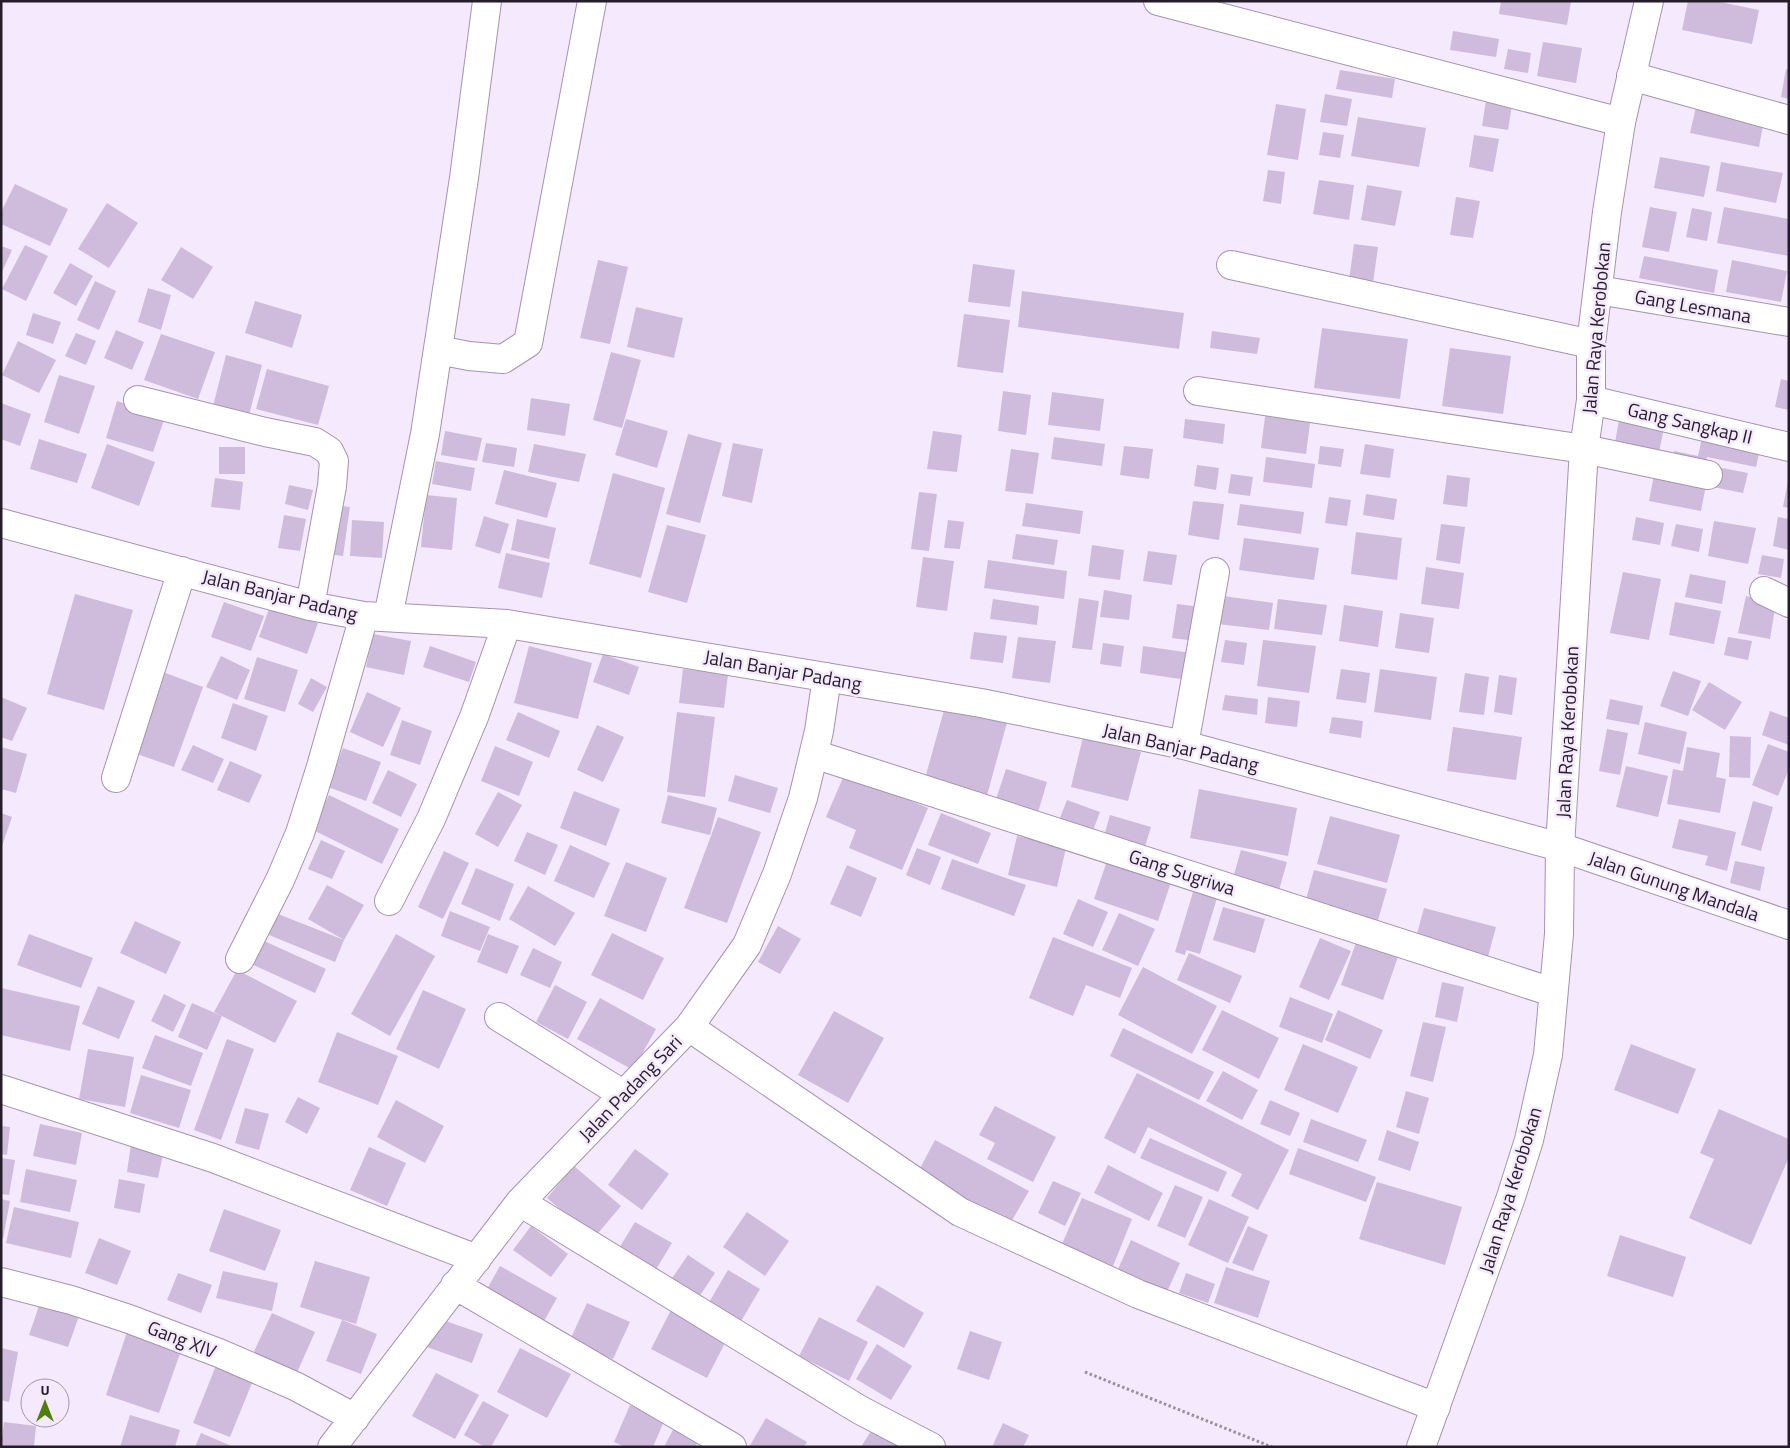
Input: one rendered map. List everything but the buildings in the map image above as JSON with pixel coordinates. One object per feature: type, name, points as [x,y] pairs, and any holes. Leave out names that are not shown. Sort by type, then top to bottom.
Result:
[{"type":"street","points":[[240,960],[280,880],[300,834],[320,770],[376,617],[425,434],[464,178],[487,1]]},
{"type":"street","points":[[438,350],[469,356],[503,359],[528,343],[592,1]]},
{"type":"street","points":[[1158,1],[1621,122]]},
{"type":"street","name":"Jalan Raya Kerobokan","points":[[1421,1447],[1511,1197],[1529,1140],[1548,1055],[1559,934],[1560,847],[1584,449],[1592,400],[1591,344],[1607,212],[1621,122],[1649,1]]},
{"type":"street","points":[[1631,76],[1789,120]]},
{"type":"street","points":[[1231,265],[1591,344]]},
{"type":"street","name":"Gang Lesmana","points":[[1598,290],[1789,322]]},
{"type":"street","points":[[1198,391],[1584,449],[1708,475]]},
{"type":"street","points":[[138,400],[265,432],[315,442],[329,451],[334,461],[332,486],[310,606]]},
{"type":"street","name":"Gang Sangkap II","points":[[1592,400],[1789,447]]},
{"type":"street","name":"Jalan Banjar Padang","points":[[1,523],[310,606],[376,617],[507,624],[981,703],[1184,745],[1560,847]]},
{"type":"street","points":[[116,778],[182,571]]},
{"type":"street","points":[[1184,745],[1215,572]]},
{"type":"street","points":[[1764,591],[1789,603]]},
{"type":"street","points":[[389,901],[431,819],[474,717],[507,624]]},
{"type":"street","name":"Jalan Padang Sari","points":[[332,1447],[520,1202],[689,1027],[747,945],[777,874],[803,798],[819,731],[827,677]]},
{"type":"street","name":"Gang Sugriwa","points":[[820,756],[1543,989]]},
{"type":"street","name":"Jalan Gunung Mandala","points":[[1560,847],[1789,925]]},
{"type":"street","points":[[499,1017],[624,1095]]},
{"type":"street","points":[[689,1027],[960,1212],[1138,1294],[1436,1406]]},
{"type":"street","points":[[1,1090],[212,1158],[477,1259]]},
{"type":"street","points":[[520,1202],[860,1410],[931,1447]]},
{"type":"street","name":"Gang XIV","points":[[1,1282],[71,1300],[138,1322],[219,1353],[295,1386],[355,1418]]},
{"type":"street","points":[[455,1286],[732,1447]]},
{"type":"path","points":[[1085,1372],[1272,1447]]}]
